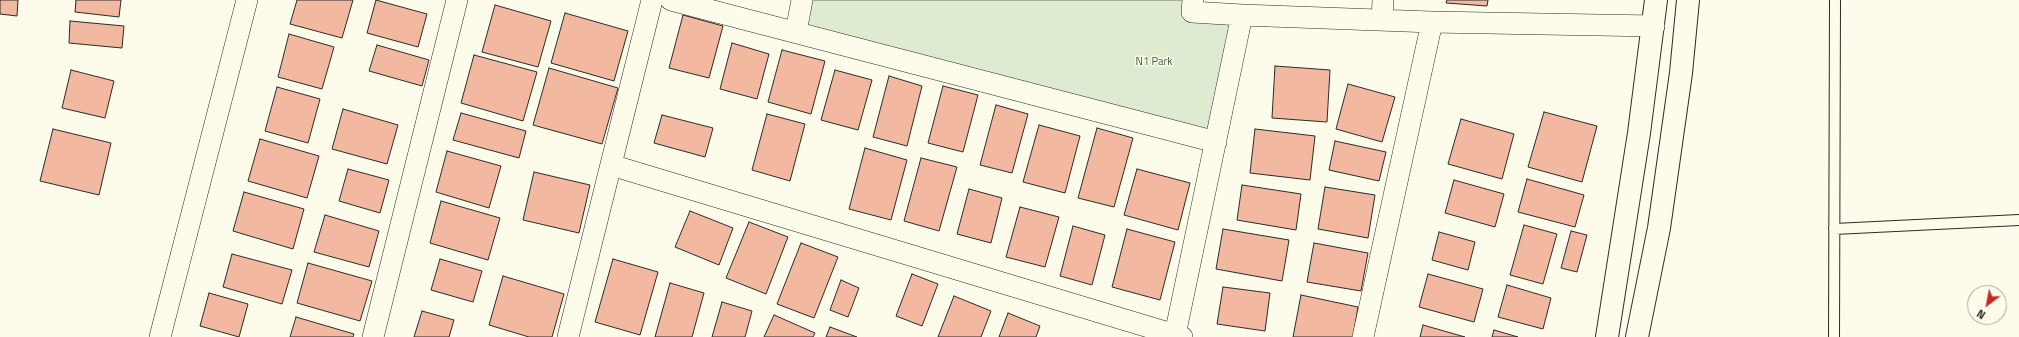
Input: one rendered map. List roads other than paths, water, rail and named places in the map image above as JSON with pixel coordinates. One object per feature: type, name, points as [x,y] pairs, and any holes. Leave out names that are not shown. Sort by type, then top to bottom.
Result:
[{"type":"street","points":[[160,337],[247,0]]},
{"type":"street","points":[[373,337],[457,0]]},
{"type":"street","points":[[568,337],[652,0]]},
{"type":"street","points":[[671,0],[1216,142]]},
{"type":"street","points":[[796,32],[802,0]]},
{"type":"street","points":[[1193,0],[1192,12],[1242,15],[1383,10],[1432,22],[1654,26]]},
{"type":"street","points":[[1607,337],[1654,26],[1656,0]]},
{"type":"street","points":[[1637,337],[1659,228],[1681,73],[1688,0]]},
{"type":"street","points":[[611,165],[1179,336],[1242,15]]},
{"type":"street","points":[[1363,337],[1432,22]]},
{"type":"lane","points":[[1834,337],[1835,0]]},
{"type":"lane","points":[[1834,229],[2019,220]]},
{"type":"park label","name":"N1 Park","points":[[1154,62]]}]
